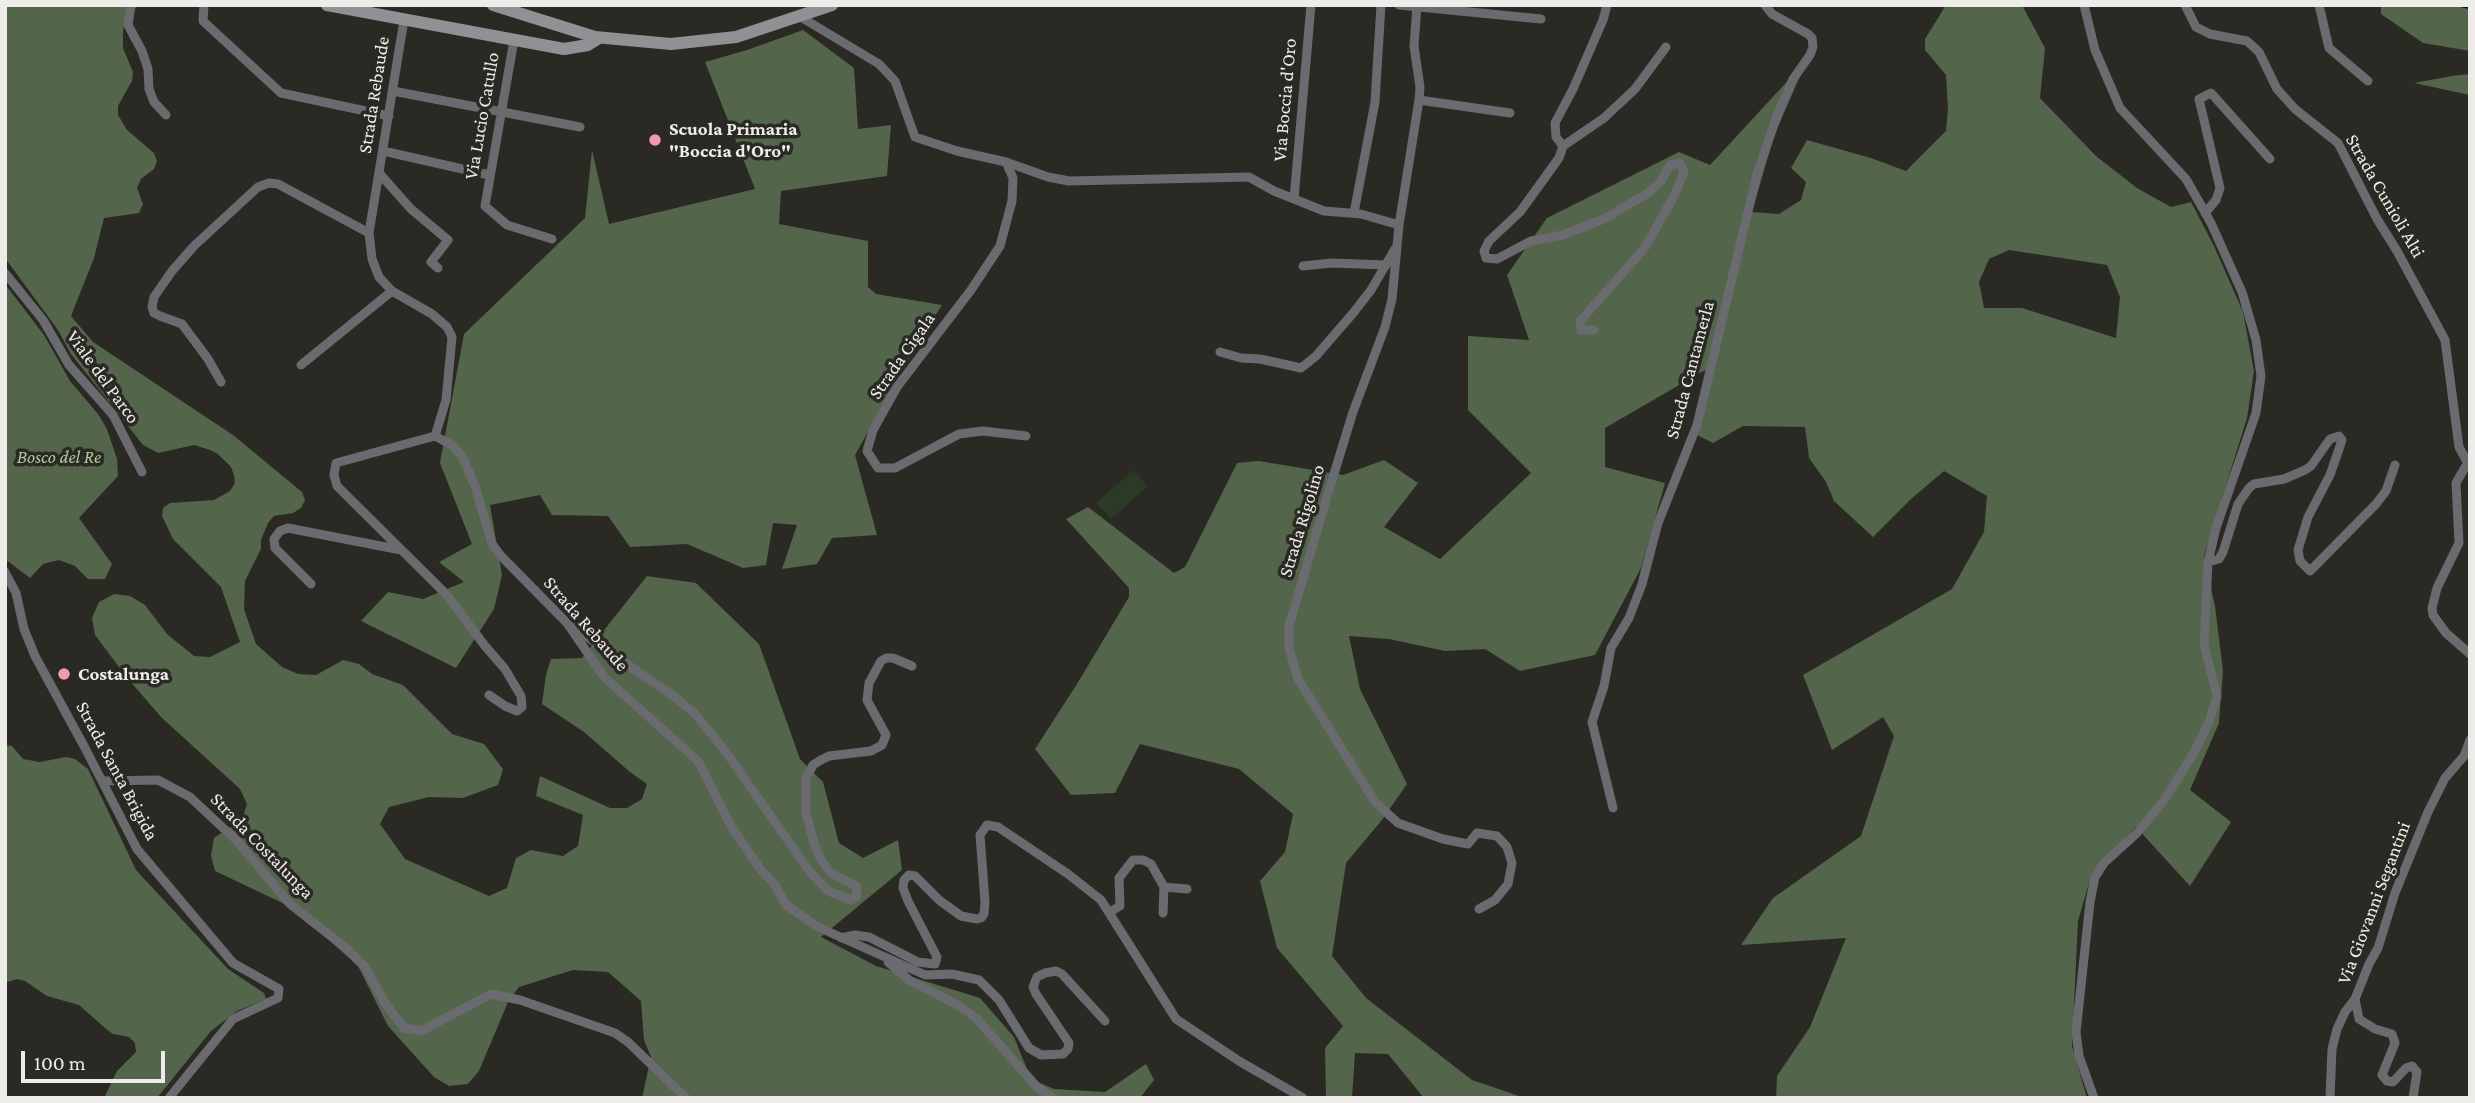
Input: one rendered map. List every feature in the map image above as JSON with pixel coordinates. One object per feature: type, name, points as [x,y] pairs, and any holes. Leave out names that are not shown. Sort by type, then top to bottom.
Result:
[{"type":"main road","points":[[327,5],[564,49],[588,45],[599,38]]},
{"type":"main road","points":[[494,5],[599,38],[671,44],[736,37],[832,5]]},
{"type":"street","points":[[131,5],[128,24],[145,60],[149,89],[154,102],[166,115]]},
{"type":"street","points":[[204,5],[203,21],[281,93],[388,116]]},
{"type":"street","name":"Via Boccia d'Oro","points":[[1294,199],[1311,5]]},
{"type":"street","points":[[1354,214],[1375,102],[1381,5]]},
{"type":"street","points":[[1399,5],[1541,19]]},
{"type":"street","points":[[1563,146],[1556,137],[1555,123],[1603,20],[1606,5]]},
{"type":"street","name":"Strada Cantamerla","points":[[1613,808],[1592,722],[1604,686],[1611,648],[1629,618],[1642,584],[1658,523],[1696,425],[1757,174],[1778,113],[1793,79],[1813,47],[1808,33],[1772,14],[1765,5]]},
{"type":"street","points":[[2084,5],[2095,50],[2120,108],[2186,179],[2205,213],[2242,292],[2256,340],[2261,376],[2256,413],[2216,528],[2208,562],[2204,645],[2217,696],[2210,722],[2165,799],[2137,833],[2104,863],[2095,877],[2076,1032],[2079,1056],[2094,1098]]},
{"type":"street","name":"Strada Cunioli Alti","points":[[2185,5],[2196,27],[2210,34],[2246,41],[2259,52],[2277,89],[2295,109],[2338,143],[2445,340],[2459,447],[2468,466]]},
{"type":"street","points":[[2319,5],[2329,48],[2368,81]]},
{"type":"street","name":"Strada Rigolino","points":[[1416,7],[1414,46],[1420,87],[1419,100],[1399,225],[1392,299],[1329,490],[1289,626],[1289,648],[1298,679],[1376,802],[1398,823],[1443,839],[1468,844],[1477,833],[1497,836],[1507,847],[1512,863],[1508,884],[1495,900],[1479,909]]},
{"type":"street","points":[[799,16],[878,64],[895,81],[915,137],[1069,181],[1249,177],[1274,191],[1324,211],[1354,214],[1399,225]]},
{"type":"street","name":"Strada Rebaude","points":[[404,20],[369,233],[372,259],[379,277],[392,291],[432,314],[447,327],[452,337],[446,400],[435,436],[452,445],[462,456],[475,486],[492,544],[567,623],[604,677],[698,761],[731,826],[761,870],[775,885],[786,905],[818,927],[925,975],[952,974],[979,980],[999,1000],[1028,1048],[1041,1055],[1063,1054],[1069,1043],[1035,994],[1033,987],[1037,977],[1056,971],[1062,974],[1105,1021]]},
{"type":"street","name":"Via Lucio Catullo","points":[[514,40],[485,206],[507,225],[552,239]]},
{"type":"street","points":[[1594,330],[1581,330],[1580,321],[1644,249],[1674,196],[1684,172],[1680,163],[1670,165],[1661,181],[1648,194],[1604,219],[1563,235],[1531,242],[1497,259],[1486,258],[1484,251],[1489,241],[1520,212],[1559,158],[1563,146],[1604,118],[1635,89],[1667,47]]},
{"type":"street","points":[[393,91],[580,127]]},
{"type":"street","points":[[2205,213],[2216,200],[2220,188],[2199,99],[2211,93],[2270,159]]},
{"type":"street","points":[[1419,100],[1510,113]]},
{"type":"street","points":[[383,151],[489,175]]},
{"type":"street","name":"Strada Cigala","points":[[1006,162],[1013,178],[1012,201],[1000,246],[971,290],[897,387],[873,430],[867,451],[878,468],[895,468],[960,434],[983,431],[1026,436]]},
{"type":"street","points":[[379,173],[411,209],[448,240],[431,262],[438,268]]},
{"type":"street","points":[[221,382],[182,324],[154,313],[152,307],[154,297],[194,246],[258,187],[270,183],[278,184],[369,233]]},
{"type":"street","points":[[1220,352],[1301,368],[1316,356],[1354,312],[1398,244]]},
{"type":"street","points":[[1303,266],[1332,263],[1386,265]]},
{"type":"street","name":"Viale del Parco","points":[[5,273],[43,320],[69,365],[113,415],[142,472]]},
{"type":"street","points":[[301,365],[392,291]]},
{"type":"street","points":[[435,436],[337,463],[334,475],[337,486],[447,595],[505,669],[521,696],[522,707],[517,710],[505,706],[489,695]]},
{"type":"street","points":[[2208,562],[2219,559],[2223,552],[2238,504],[2249,488],[2254,484],[2284,479],[2305,470],[2311,466],[2330,439],[2339,436],[2342,440],[2330,475],[2308,517],[2298,550],[2300,561],[2310,571],[2376,504],[2386,491],[2395,465]]},
{"type":"street","points":[[2468,466],[2456,484],[2459,542],[2437,588],[2432,608],[2433,615],[2446,633],[2470,654]]},
{"type":"street","points":[[311,584],[275,548],[274,539],[280,531],[288,528],[402,550]]},
{"type":"street","name":"Strada Santa Brigida","points":[[5,572],[16,593],[24,629],[35,656],[137,849],[233,963],[279,989],[278,998],[233,1019],[169,1098]]},
{"type":"street","points":[[567,623],[676,696],[694,713],[717,739],[815,878],[831,894],[848,900],[857,896],[856,886],[831,873],[814,844],[805,806],[806,778],[813,765],[821,760],[871,751],[883,745],[886,735],[867,700],[869,683],[881,661],[886,658],[893,657],[912,666]]},
{"type":"street","name":"Via Giovanni Segantini","points":[[2413,1098],[2417,1072],[2413,1066],[2406,1068],[2397,1080],[2387,1081],[2382,1075],[2395,1043],[2392,1034],[2375,1029],[2359,1019],[2356,999],[2378,948],[2395,892],[2428,812],[2445,778],[2467,750],[2470,740]]},
{"type":"street","name":"Strada Costalunga","points":[[102,781],[158,780],[190,797],[237,841],[290,904],[346,947],[365,967],[385,1003],[404,1028],[421,1031],[491,994],[520,1000],[615,1033],[628,1042],[686,1098]]},
{"type":"street","points":[[841,938],[855,935],[869,937],[918,962],[935,964],[937,957],[908,901],[904,880],[907,876],[915,876],[947,907],[961,916],[981,918],[985,902],[980,838],[983,829],[989,825],[1002,829],[1097,896],[1110,912],[1177,1019],[1229,1055],[1303,1098]]},
{"type":"street","points":[[1110,912],[1120,906],[1119,878],[1133,860],[1143,860],[1151,864],[1164,887],[1163,913]]},
{"type":"street","points":[[1164,887],[1187,889]]},
{"type":"street","points":[[881,956],[909,980],[958,1005],[977,1019],[1037,1087],[1053,1098]]},
{"type":"street","points":[[2330,1098],[2332,1049],[2337,1029],[2345,1012],[2356,999]]},
{"type":"green space","points":[[5,5],[138,5],[125,22],[123,30],[123,48],[133,72],[132,81],[118,106],[118,115],[127,130],[154,153],[157,161],[154,169],[141,179],[137,188],[143,204],[139,213],[104,218],[94,258],[71,316],[93,342],[233,435],[302,492],[305,500],[301,508],[293,513],[274,516],[268,523],[261,540],[261,549],[245,581],[244,609],[256,644],[282,667],[298,674],[316,675],[343,660],[359,664],[372,674],[403,685],[452,734],[484,744],[503,769],[498,785],[463,798],[429,797],[389,807],[380,824],[405,859],[489,896],[507,888],[516,858],[531,850],[563,856],[578,846],[583,815],[536,796],[540,776],[610,808],[627,808],[642,799],[647,784],[584,732],[542,704],[546,675],[551,659],[582,658],[647,576],[696,583],[759,644],[800,759],[823,782],[839,843],[863,858],[898,840],[902,870],[821,937],[876,966],[980,998],[1014,1037],[1027,1069],[1038,1082],[1054,1089],[1105,1092],[1146,1064],[1154,1080],[1140,1098],[642,1098],[651,1057],[644,1040],[641,1001],[608,972],[573,970],[519,987],[508,1002],[479,1071],[468,1084],[449,1086],[434,1077],[388,1026],[358,966],[293,908],[215,871],[211,855],[214,838],[242,819],[247,804],[240,789],[162,718],[128,679],[95,635],[92,618],[99,602],[114,594],[130,596],[145,605],[167,634],[194,656],[210,657],[240,642],[221,587],[173,539],[162,516],[163,508],[170,503],[214,500],[230,491],[235,483],[234,475],[231,467],[210,450],[194,445],[158,453],[143,445],[71,354],[58,330],[5,258]]},
{"type":"green space","points":[[1946,5],[2022,5],[2045,48],[2040,98],[2096,156],[2137,188],[2171,207],[2191,202],[2243,312],[2254,371],[2247,418],[2204,556],[2215,606],[2223,671],[2219,723],[2190,790],[2231,822],[2190,886],[2136,827],[2092,873],[2078,921],[2072,1046],[2087,1098],[1776,1098],[1777,1076],[1810,1027],[1846,938],[1741,945],[1773,898],[1861,836],[1894,736],[1883,717],[1832,750],[1803,675],[1952,589],[1984,532],[1987,496],[1944,471],[1873,537],[1834,501],[1826,482],[1809,458],[1805,427],[1743,426],[1713,443],[1697,435],[1712,366],[1605,428],[1605,467],[1665,483],[1641,568],[1595,655],[1520,671],[1485,649],[1445,651],[1389,639],[1349,636],[1360,689],[1407,784],[1382,820],[1346,863],[1332,956],[1366,998],[1472,1080],[1525,1098],[1424,1098],[1388,1054],[1355,1053],[1352,1098],[1326,1098],[1325,1048],[1343,1026],[1277,948],[1260,881],[1285,852],[1293,814],[1239,769],[1140,744],[1115,793],[1071,795],[1035,749],[1129,597],[1129,588],[1066,519],[1088,507],[1174,573],[1185,567],[1237,463],[1259,461],[1343,475],[1384,460],[1418,483],[1384,527],[1440,559],[1531,473],[1468,410],[1468,336],[1529,340],[1507,275],[1547,218],[1679,152],[1710,165],[1807,60],[1774,136],[1752,212],[1779,214],[1801,200],[1806,182],[1791,168],[1807,140],[1906,171],[1946,131],[1946,75],[1925,50],[1925,39]],"holes":[[[2009,250],[2107,265],[2120,297],[2116,338],[2022,308],[1984,308],[1979,282],[1989,259]]]},
{"type":"green space","points":[[2381,5],[2470,5],[2470,51],[2423,43],[2381,14]]},
{"type":"green space","points":[[803,30],[854,68],[858,129],[891,125],[887,176],[781,191],[779,224],[868,241],[868,287],[876,294],[942,305],[855,455],[877,535],[832,538],[817,564],[782,569],[797,525],[773,523],[766,565],[743,568],[687,544],[630,547],[608,516],[552,515],[540,495],[490,505],[502,575],[494,609],[456,668],[361,621],[388,592],[423,599],[464,582],[439,562],[472,544],[440,463],[464,334],[585,218],[592,150],[609,224],[755,189],[705,62]]},
{"type":"green space","points":[[2470,74],[2470,95],[2414,83],[2452,76]]},
{"type":"green space","name":"Bosco del Re","points":[[5,284],[44,335],[70,381],[107,429],[117,459],[118,476],[79,518],[112,564],[105,579],[88,579],[75,566],[59,560],[43,564],[30,578],[5,559]]},
{"type":"green space","points":[[1133,470],[1148,486],[1111,519],[1096,503]]},
{"type":"green space","points":[[5,745],[12,746],[23,759],[40,762],[66,757],[75,759],[88,769],[136,870],[228,969],[264,993],[266,999],[237,1011],[211,1031],[157,1098],[104,1098],[117,1071],[136,1052],[135,1043],[129,1037],[113,1034],[79,1005],[47,996],[25,981],[17,979],[5,983]]},
{"type":"waterway","points":[[2457,5],[2470,8]]},
{"type":"place","name":"Scuola Primaria \"Boccia d'Oro\"","points":[[655,140]]},
{"type":"place","name":"Costalunga","points":[[64,674]]}]
